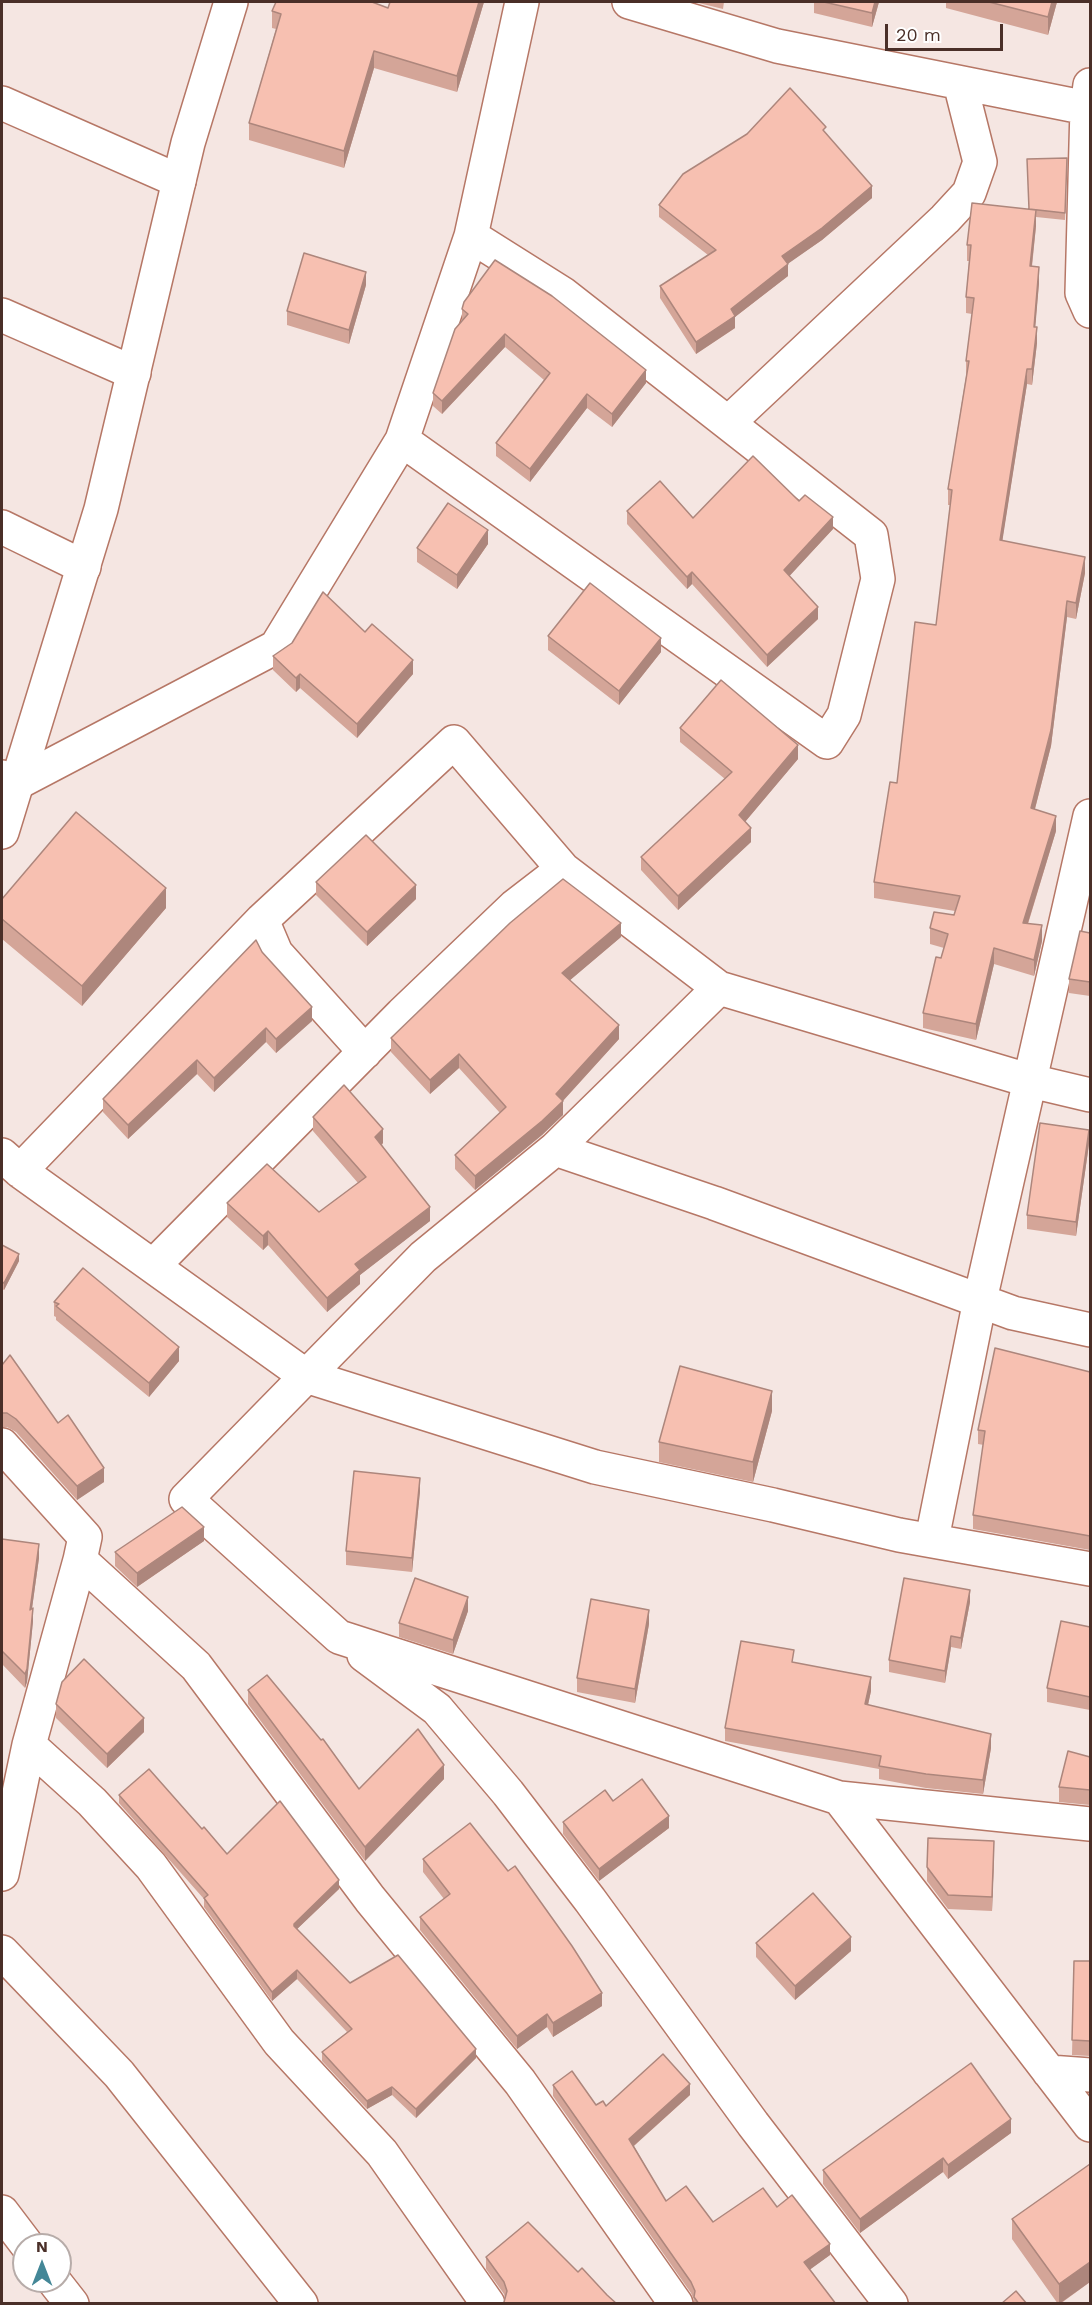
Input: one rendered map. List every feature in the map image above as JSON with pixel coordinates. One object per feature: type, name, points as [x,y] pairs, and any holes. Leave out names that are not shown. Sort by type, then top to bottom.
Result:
[{"type":"street","points":[[2,832],[9,780],[84,567],[101,509],[188,143],[231,2]]},
{"type":"street","points":[[9,780],[276,647],[402,440],[471,236],[522,2]]},
{"type":"street","points":[[629,2],[777,46],[960,83],[1089,97],[1082,293],[1090,311]]},
{"type":"street","points":[[728,423],[945,219],[969,193],[980,162],[960,83]]},
{"type":"street","points":[[2,103],[179,181]]},
{"type":"street","points":[[402,440],[826,742],[844,715],[878,579],[871,536],[563,294],[471,236]]},
{"type":"street","points":[[2,315],[134,372]]},
{"type":"street","points":[[2,527],[84,567]]},
{"type":"street","points":[[1090,1095],[1030,1081],[719,988],[563,868],[454,742],[262,920],[11,1163],[306,1376],[595,1467],[773,1505],[898,1535],[932,1539],[1054,1564],[1090,1569]]},
{"type":"street","points":[[932,1539],[980,1300],[1090,816]]},
{"type":"street","points":[[153,1266],[365,1052],[515,906],[563,868]]},
{"type":"street","points":[[262,920],[276,953],[365,1052]]},
{"type":"street","points":[[719,988],[555,1149],[423,1257],[186,1499],[339,1637],[438,1709],[508,1793],[590,1900],[753,2124],[891,2304]]},
{"type":"street","points":[[555,1149],[714,1203],[1013,1313],[1090,1330]]},
{"type":"street","points":[[2,1445],[86,1537],[29,1745],[2,1874]]},
{"type":"street","points":[[80,1560],[196,1666],[370,1899],[520,2082],[676,2304]]},
{"type":"street","points":[[339,1637],[839,1798],[1090,1824]]},
{"type":"street","points":[[29,1745],[92,1802],[150,1866],[279,2043],[382,2153],[489,2304]]},
{"type":"street","points":[[839,1798],[1090,2125]]},
{"type":"street","points":[[2,1952],[119,2074],[302,2304]]},
{"type":"street","points":[[1049,2072],[1090,2075]]},
{"type":"street","points":[[2,2212],[18,2233]]},
{"type":"building","points":[[276,2],[372,2],[388,8],[390,2],[479,2],[457,76],[374,51],[344,151],[249,123],[281,14],[272,11]]},
{"type":"building","points":[[824,2],[875,2],[872,13]]},
{"type":"building","points":[[989,2],[1052,2],[1048,17]]},
{"type":"building","points":[[790,88],[826,127],[823,130],[872,186],[822,228],[782,256],[788,264],[731,309],[735,316],[696,342],[660,286],[716,250],[659,205],[683,174],[747,134]]},
{"type":"building","points":[[1067,158],[1065,213],[1029,209],[1027,159]]},
{"type":"building","points":[[972,203],[1036,210],[1030,266],[1039,267],[1034,327],[1037,327],[1032,369],[1027,369],[1000,540],[1085,557],[1076,603],[1067,601],[1051,730],[1031,808],[1056,816],[1023,923],[1042,925],[1034,960],[994,948],[976,1024],[923,1013],[936,957],[941,958],[948,934],[930,928],[934,912],[954,915],[960,896],[874,882],[890,782],[897,783],[915,622],[936,625],[952,490],[948,489],[969,361],[966,361],[974,298],[966,297],[971,245],[967,245]]},
{"type":"building","points":[[304,253],[366,272],[349,330],[287,311]]},
{"type":"building","points":[[495,260],[552,296],[646,370],[612,414],[587,394],[530,469],[496,443],[550,373],[505,334],[442,401],[433,393],[455,329],[468,314],[462,309],[464,302]]},
{"type":"building","points":[[753,456],[799,501],[805,495],[833,517],[784,570],[818,607],[767,655],[692,572],[687,577],[627,511],[660,481],[693,518]]},
{"type":"building","points":[[448,503],[488,530],[457,575],[417,548]]},
{"type":"building","points":[[590,583],[661,638],[619,691],[548,636]]},
{"type":"building","points":[[323,592],[365,632],[372,624],[413,660],[357,724],[300,674],[296,678],[273,656],[292,643]]},
{"type":"building","points":[[721,680],[798,745],[739,815],[751,828],[678,896],[641,857],[732,772],[680,728]]},
{"type":"building","points":[[76,812],[166,888],[82,986],[2,919],[2,899]]},
{"type":"building","points":[[366,835],[416,885],[367,932],[316,882]]},
{"type":"building","points":[[563,879],[621,923],[562,973],[619,1025],[556,1094],[563,1101],[475,1176],[455,1155],[506,1107],[459,1054],[430,1080],[391,1038],[510,923]]},
{"type":"building","points":[[1080,931],[1090,933],[1090,982],[1069,979]]},
{"type":"building","points":[[256,940],[262,952],[312,1007],[276,1039],[266,1028],[214,1078],[197,1060],[128,1125],[103,1099]]},
{"type":"building","points":[[344,1085],[383,1129],[375,1137],[430,1207],[355,1264],[360,1270],[327,1298],[268,1231],[263,1236],[227,1203],[267,1164],[319,1212],[366,1177],[313,1117]]},
{"type":"building","points":[[1040,1123],[1089,1130],[1076,1222],[1027,1215]]},
{"type":"building","points":[[2,1245],[19,1254],[4,1283],[2,1282]]},
{"type":"building","points":[[83,1268],[179,1347],[149,1383],[56,1306],[59,1304],[54,1302]]},
{"type":"building","points":[[995,1348],[1090,1372],[1090,1536],[973,1515],[985,1431],[978,1430]]},
{"type":"building","points":[[10,1355],[58,1423],[68,1415],[104,1468],[77,1486],[16,1419],[7,1413],[2,1413],[2,1365]]},
{"type":"building","points":[[680,1366],[772,1391],[753,1462],[659,1442]]},
{"type":"building","points":[[354,1471],[420,1478],[412,1558],[346,1551]]},
{"type":"building","points":[[182,1507],[204,1527],[137,1573],[115,1552]]},
{"type":"building","points":[[2,1539],[39,1544],[30,1610],[33,1608],[25,1674],[2,1651]]},
{"type":"building","points":[[415,1578],[468,1597],[453,1640],[399,1623]]},
{"type":"building","points":[[904,1578],[970,1590],[961,1638],[951,1636],[945,1671],[889,1660]]},
{"type":"building","points":[[591,1599],[649,1610],[635,1689],[577,1678]]},
{"type":"building","points":[[1061,1621],[1090,1627],[1090,1697],[1047,1688]]},
{"type":"building","points":[[741,1641],[794,1650],[792,1662],[871,1677],[865,1704],[991,1734],[983,1780],[879,1766],[881,1756],[725,1728]]},
{"type":"building","points":[[84,1659],[144,1718],[107,1754],[56,1704],[62,1682]]},
{"type":"building","points":[[267,1675],[321,1740],[323,1739],[359,1789],[418,1729],[444,1765],[365,1847],[248,1690]]},
{"type":"building","points":[[1068,1751],[1090,1757],[1090,1790],[1059,1787]]},
{"type":"building","points":[[149,1769],[227,1854],[280,1801],[339,1880],[294,1926],[350,1983],[398,1955],[476,2049],[416,2109],[392,2087],[367,2101],[322,2052],[352,2029],[297,1970],[272,1992],[204,1898],[208,1895],[119,1795]]},
{"type":"building","points":[[642,1779],[669,1816],[599,1869],[563,1822],[605,1790],[613,1801]]},
{"type":"building","points":[[470,1823],[508,1871],[515,1866],[572,1946],[602,1993],[553,2023],[547,2014],[517,2036],[420,1917],[450,1894],[423,1859]]},
{"type":"building","points":[[928,1838],[994,1841],[992,1897],[948,1895],[927,1867]]},
{"type":"building","points":[[813,1893],[851,1937],[795,1986],[756,1943]]},
{"type":"building","points":[[1074,1961],[1090,1961],[1090,2041],[1072,2040]]},
{"type":"building","points":[[663,2054],[690,2084],[629,2139],[666,2201],[686,2186],[713,2222],[763,2188],[777,2207],[792,2195],[830,2244],[804,2262],[836,2304],[699,2304],[694,2297],[695,2291],[691,2282],[553,2085],[572,2071],[596,2105],[603,2101],[606,2106]]},
{"type":"building","points":[[971,2063],[1011,2119],[948,2165],[943,2158],[860,2219],[823,2170]]},
{"type":"building","points":[[1090,2164],[1090,2262],[1059,2284],[1012,2219]]},
{"type":"building","points":[[528,2222],[578,2272],[582,2268],[617,2304],[506,2304],[504,2302],[507,2291],[504,2282],[486,2257]]},
{"type":"building","points":[[1016,2291],[1027,2304],[1001,2304]]}]
